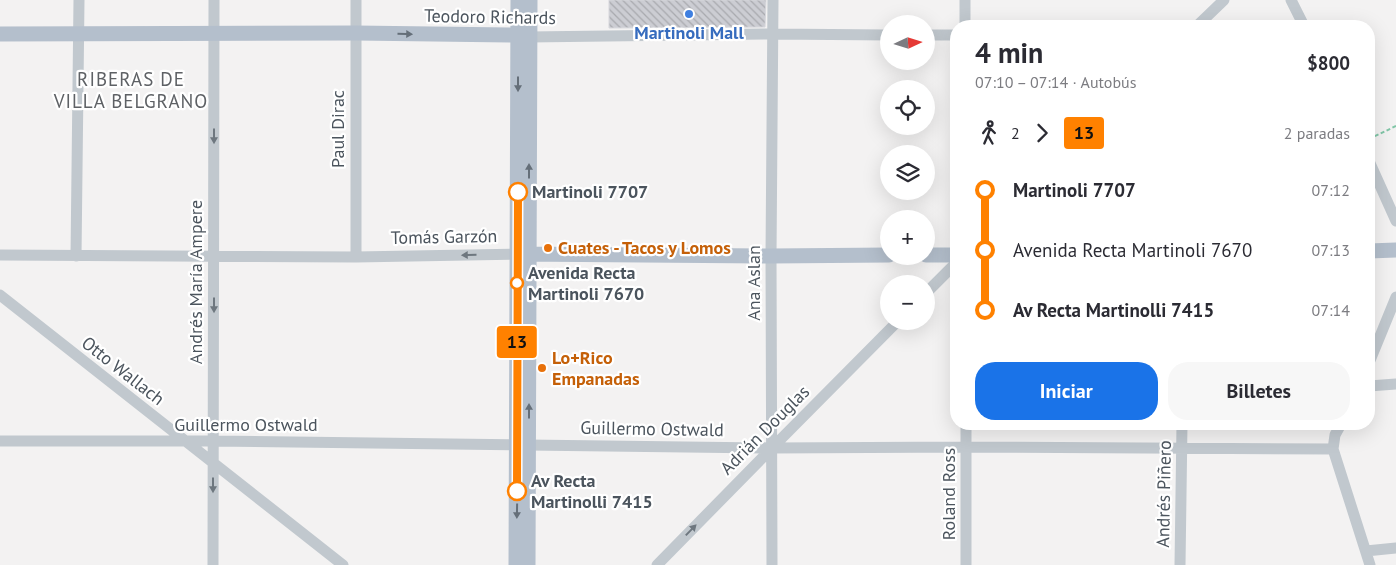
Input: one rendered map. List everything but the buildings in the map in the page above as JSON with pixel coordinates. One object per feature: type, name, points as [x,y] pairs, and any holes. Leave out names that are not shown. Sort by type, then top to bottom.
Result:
[{"type":"main road","points":[[518,0],[524,36]]},
{"type":"main road","points":[[528,565],[523,444],[523,254],[524,36],[530,0]]},
{"type":"main road","name":"Teodoro Richards","points":[[0,34],[356,33],[524,36]]},
{"type":"main road","points":[[1375,251],[1396,250]]},
{"type":"main road","name":"Tomás Garzón","points":[[523,254],[880,255]]},
{"type":"main road","points":[[935,255],[950,254]]},
{"type":"main road","points":[[516,565],[523,444]]},
{"type":"street","points":[[76,256],[79,0]]},
{"type":"street","name":"Andrés María Ampere","points":[[213,565],[214,0]]},
{"type":"street","name":"Paul Dirac","points":[[356,0],[356,257]]},
{"type":"street","name":"Ana Aslan","points":[[772,565],[771,256],[773,0]]},
{"type":"street","points":[[965,0],[965,20]]},
{"type":"street","points":[[1203,20],[1224,0]]},
{"type":"street","points":[[1291,0],[1301,20]]},
{"type":"street","name":"Teodoro Richards","points":[[524,36],[880,35]]},
{"type":"street","points":[[935,35],[950,35]]},
{"type":"street","points":[[1375,174],[1396,221]]},
{"type":"street","name":"Tomás Garzón","points":[[0,255],[356,257],[523,254]]},
{"type":"street","points":[[935,284],[950,270]]},
{"type":"street","name":"Otto Wallach","points":[[0,296],[344,565]]},
{"type":"street","points":[[1375,348],[1396,297]]},
{"type":"street","name":"Adrián Douglas","points":[[657,565],[889,330]]},
{"type":"street","points":[[1375,386],[1396,384]]},
{"type":"street","name":"Roland Ross","points":[[966,430],[966,565]]},
{"type":"street","name":"Andrés Piñero","points":[[1180,565],[1182,430]]},
{"type":"street","points":[[1338,430],[1333,449],[1370,565]]},
{"type":"street","name":"Guillermo Ostwald","points":[[0,441],[213,441],[772,448],[1333,449]]},
{"type":"street","points":[[1366,551],[1396,548]]},
{"type":"path","points":[[1375,135],[1396,126]]},
{"type":"bus line","name":"13","points":[[517,491],[518,192]]},
{"type":"place","name":"Martinoli Mall","points":[[689,14]]},
{"type":"place","name":"Martinoli 7707","points":[[518,192]]},
{"type":"place","name":"Cuates - Tacos y Lomos","points":[[548,248]]},
{"type":"place","name":"Avenida Recta Martinoli 7670","points":[[517,283]]},
{"type":"place","name":"Lo+Rico Empanadas","points":[[542,368]]},
{"type":"place","name":"Av Recta Martinolli 7415","points":[[517,491]]},
{"type":"district","name":"RIBERAS DE VILLA BELGRANO","points":[[131,90]]}]
